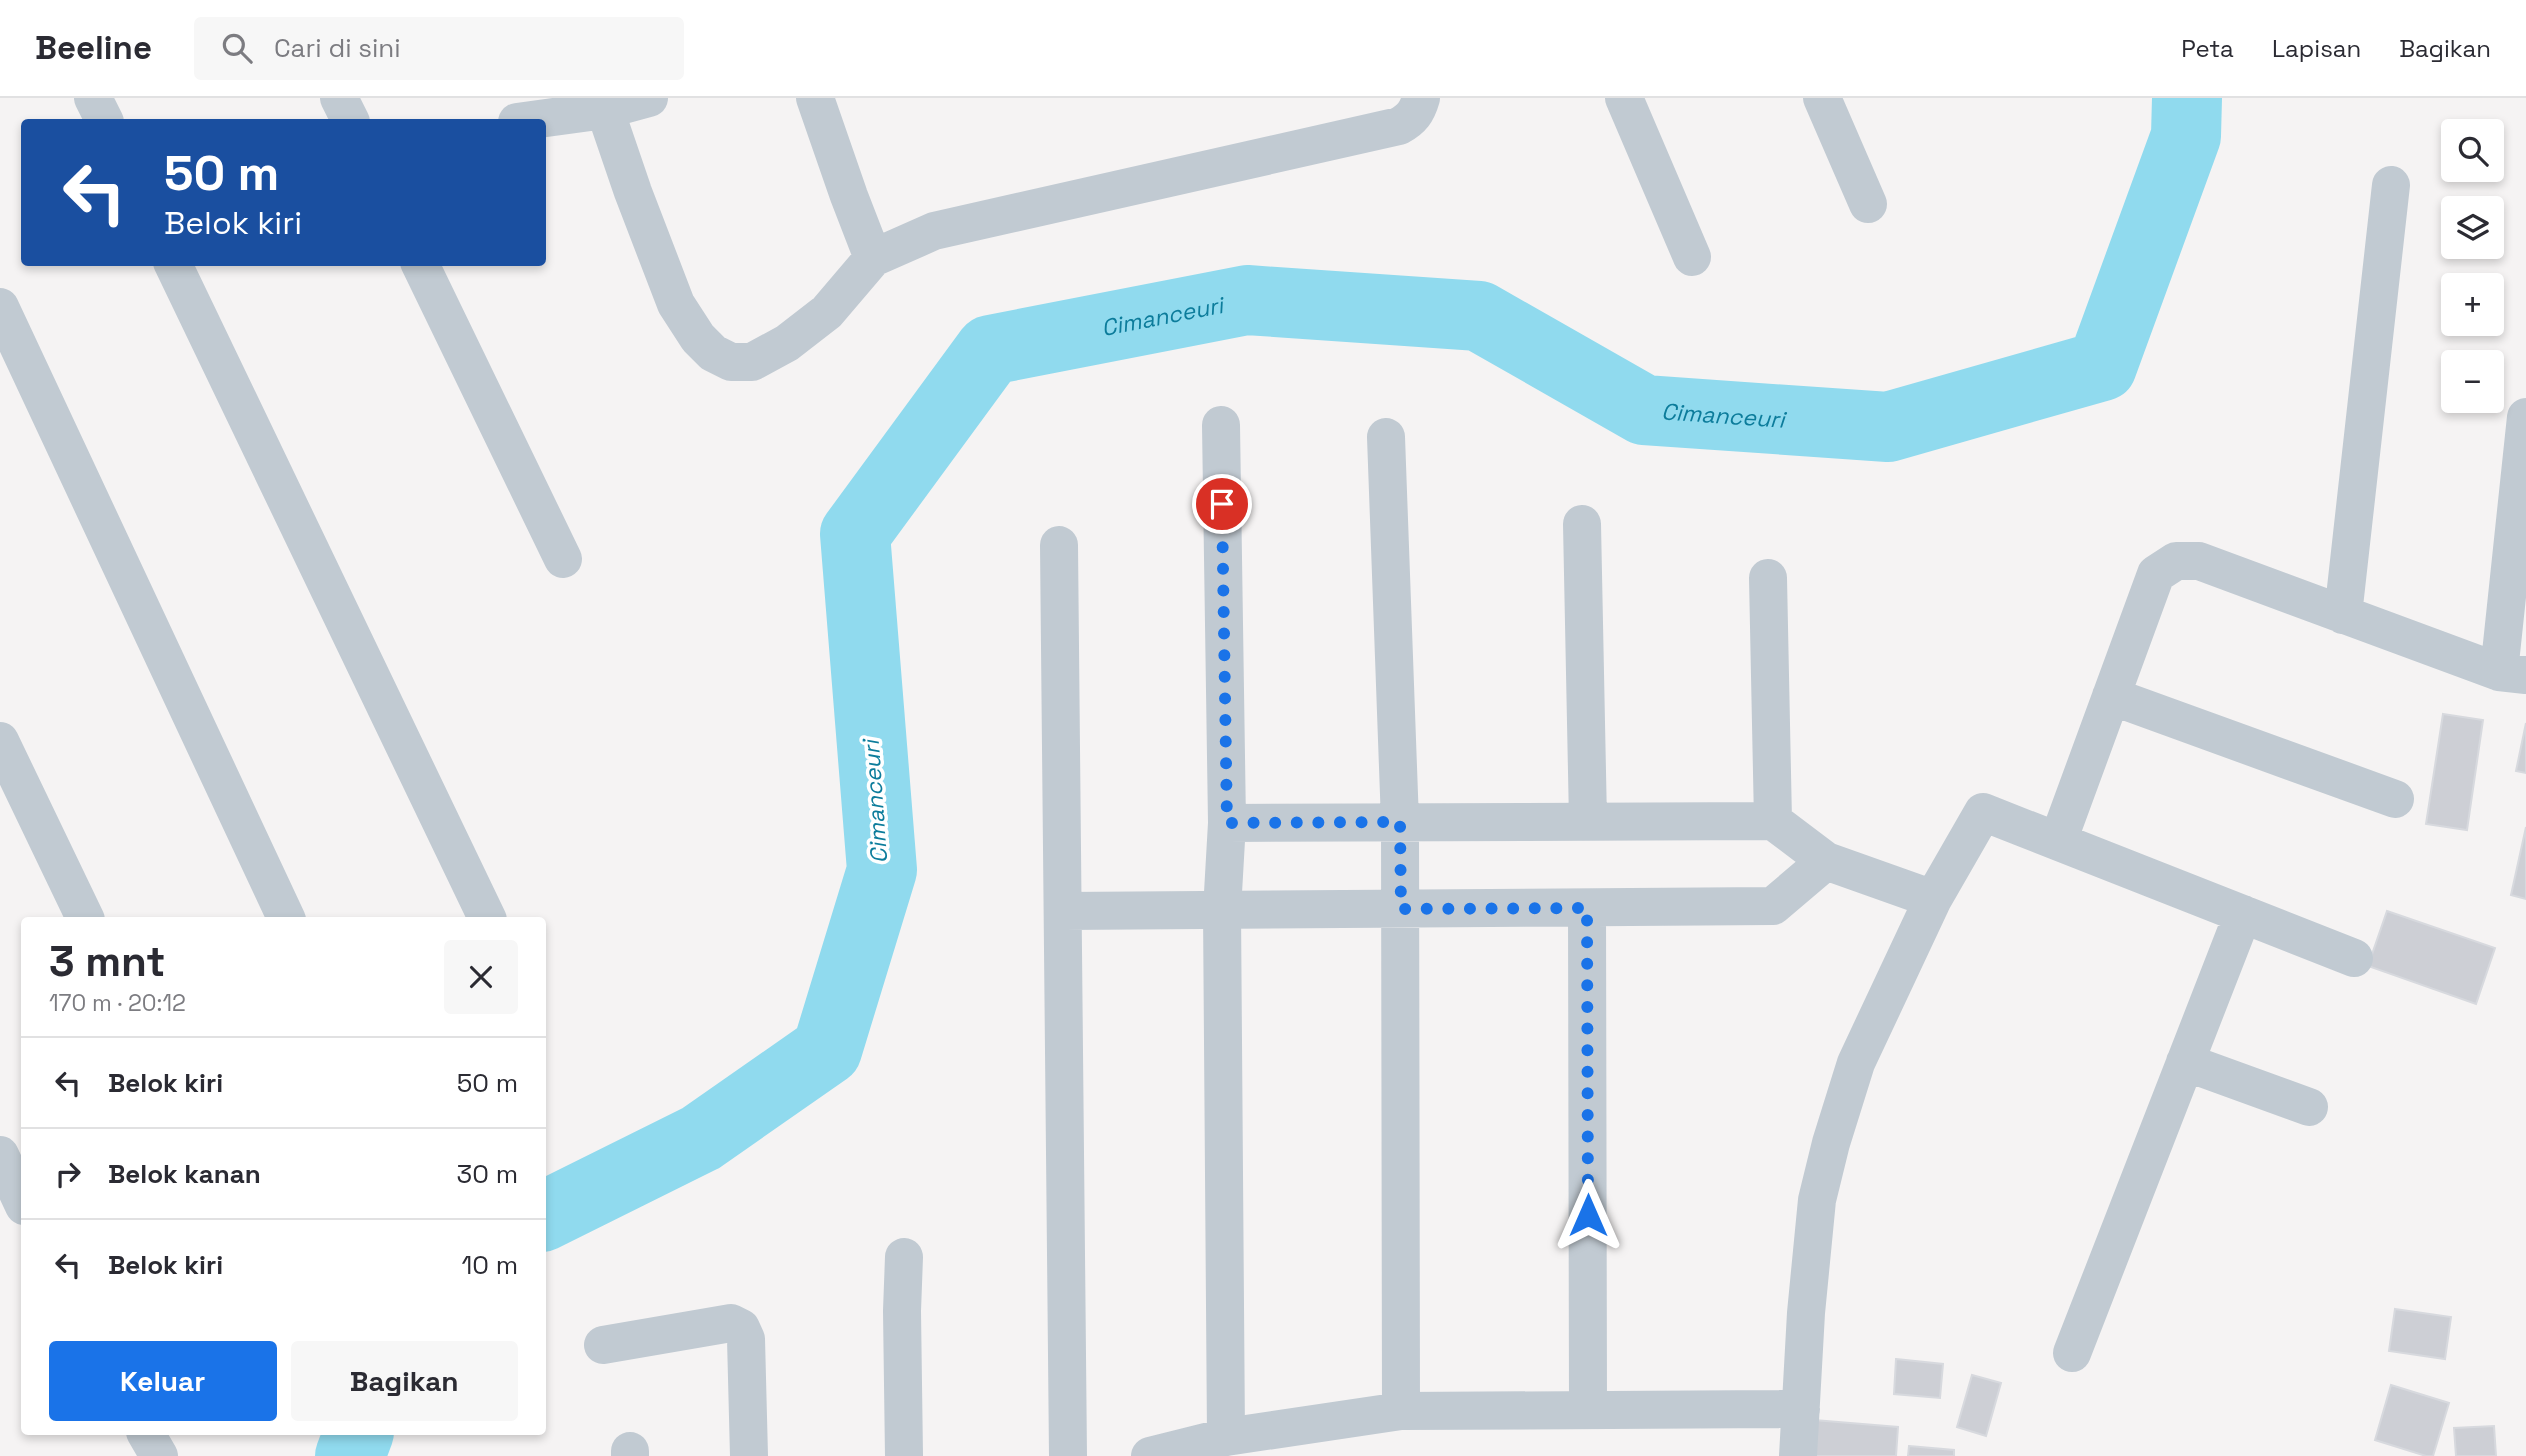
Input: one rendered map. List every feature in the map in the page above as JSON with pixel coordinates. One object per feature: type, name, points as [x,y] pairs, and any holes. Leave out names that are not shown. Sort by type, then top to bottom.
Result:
[{"type":"street","points":[[93,98],[104,119]]},
{"type":"street","points":[[339,98],[350,119]]},
{"type":"street","points":[[539,119],[604,110],[649,98]]},
{"type":"street","points":[[815,98],[873,258]]},
{"type":"street","points":[[604,110],[676,304],[698,338],[713,353],[731,362],[752,362],[787,343],[827,312],[873,258],[934,232],[1399,126],[1417,111],[1421,98]]},
{"type":"street","points":[[1625,98],[1692,257]]},
{"type":"street","points":[[1822,98],[1868,204]]},
{"type":"street","points":[[2343,615],[2391,185]]},
{"type":"street","points":[[174,266],[487,917]]},
{"type":"street","points":[[421,266],[563,559]]},
{"type":"street","points":[[0,307],[286,917]]},
{"type":"street","points":[[2058,841],[2156,574],[2176,561],[2199,561],[2512,674],[2526,417]]},
{"type":"street","points":[[1221,425],[1227,823],[1222,910],[1226,1437]]},
{"type":"street","points":[[1386,437],[1400,822],[1401,1411]]},
{"type":"street","points":[[1581,524],[1588,821]]},
{"type":"street","points":[[1059,545],[1068,1456]]},
{"type":"street","points":[[1768,578],[1773,821]]},
{"type":"street","points":[[2111,696],[2395,799]]},
{"type":"street","points":[[0,741],[85,917]]},
{"type":"street","points":[[1798,1456],[1806,1313],[1817,1200],[1831,1143],[1856,1063],[1933,898],[1983,812],[2354,958]]},
{"type":"street","points":[[1227,823],[1773,821],[1826,861],[1933,898]]},
{"type":"street","points":[[1064,911],[1773,906],[1826,861]]},
{"type":"street","points":[[1587,908],[1588,1410]]},
{"type":"street","points":[[2072,1353],[2243,914]]},
{"type":"street","points":[[2185,1062],[2309,1107]]},
{"type":"street","points":[[0,1155],[21,1200]]},
{"type":"street","points":[[904,1257],[904,1456]]},
{"type":"street","points":[[603,1345],[731,1323],[741,1328],[746,1339],[750,1456]]},
{"type":"street","points":[[1150,1456],[1226,1437],[1401,1411],[1801,1409]]},
{"type":"street","points":[[147,1435],[159,1456]]},
{"type":"building","points":[[2443,714],[2483,720],[2467,830],[2426,824]]},
{"type":"building","points":[[2526,723],[2526,773],[2516,771]]},
{"type":"building","points":[[2526,827],[2526,899],[2511,895]]},
{"type":"building","points":[[2387,911],[2495,948],[2476,1004],[2368,966]]},
{"type":"building","points":[[2395,1309],[2451,1317],[2445,1359],[2389,1351]]},
{"type":"building","points":[[1896,1359],[1943,1364],[1940,1398],[1894,1394]]},
{"type":"building","points":[[1972,1375],[2001,1383],[1986,1436],[1957,1427]]},
{"type":"building","points":[[2391,1385],[2449,1403],[2433,1456],[2375,1440]]},
{"type":"building","points":[[1814,1420],[1898,1427],[1896,1456],[1811,1456]]},
{"type":"building","points":[[2494,1426],[2496,1456],[2456,1456],[2454,1428]]},
{"type":"building","points":[[1909,1446],[1954,1450],[1954,1456],[1908,1456]]},
{"type":"waterway","name":"Cimanceuri","points":[[546,1215],[701,1138],[827,1050],[882,870],[855,534],[990,350],[1247,300],[1479,316],[1644,410],[1888,427],[2102,366],[2186,136],[2187,98]]},
{"type":"waterway","name":"Cimanceuri","points":[[350,1456],[358,1435]]},
{"type":"route","points":[[1222,504],[1227,823],[1400,822],[1401,909],[1587,908],[1588,1215]]}]
